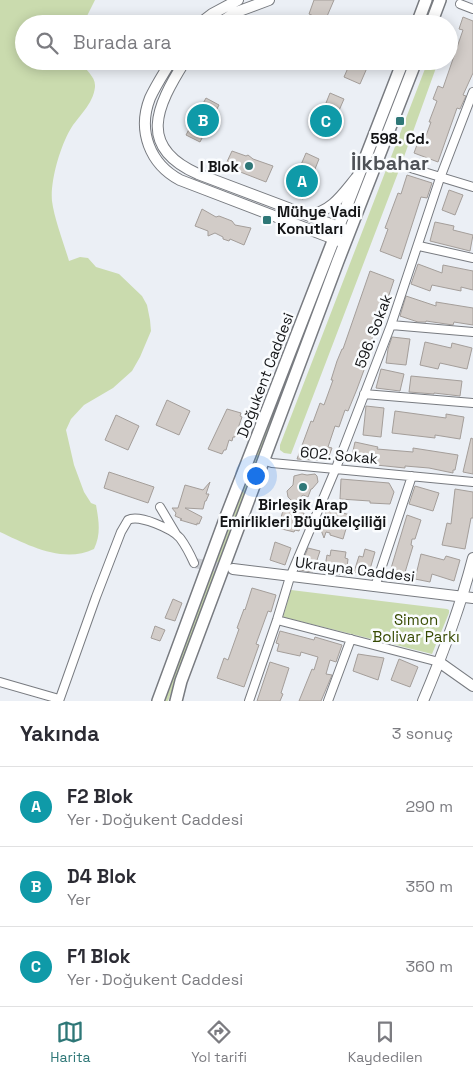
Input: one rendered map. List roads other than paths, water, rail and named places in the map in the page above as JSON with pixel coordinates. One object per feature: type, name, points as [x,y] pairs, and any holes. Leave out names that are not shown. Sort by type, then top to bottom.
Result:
[{"type":"main road","points":[[211,15],[238,0]]},
{"type":"main road","points":[[231,15],[269,0]]},
{"type":"main road","points":[[420,15],[426,0]]},
{"type":"main road","points":[[434,15],[440,0]]},
{"type":"main road","points":[[166,70],[150,98],[145,120],[148,144],[153,155],[163,168],[180,180],[346,243]]},
{"type":"main road","points":[[179,70],[166,93],[158,114],[158,134],[168,155],[184,168],[198,174],[344,229]]},
{"type":"main road","name":"Doğukent Caddesi","points":[[176,701],[181,681],[263,460],[346,243],[344,229],[360,174],[400,70]]},
{"type":"main road","name":"Doğukent Caddesi","points":[[158,701],[234,497],[334,239],[344,229],[412,70]]},
{"type":"main road","points":[[310,216],[330,207],[360,174]]},
{"type":"main road","points":[[423,701],[468,598],[473,558]]},
{"type":"main road","name":"Ukrayna Caddesi","points":[[233,569],[468,598]]},
{"type":"main road","points":[[439,662],[473,686]]},
{"type":"street","points":[[460,4],[473,9]]},
{"type":"street","name":"596. Sokak","points":[[249,701],[278,620],[290,577],[336,468],[391,325],[419,246],[440,178],[473,92]]},
{"type":"street","points":[[401,165],[473,187]]},
{"type":"street","points":[[419,246],[473,258]]},
{"type":"street","points":[[391,325],[473,332]]},
{"type":"street","points":[[364,394],[473,403]]},
{"type":"street","name":"602. Sokak","points":[[263,460],[272,463],[473,482]]},
{"type":"street","points":[[375,587],[412,476]]},
{"type":"street","points":[[160,507],[194,563]]},
{"type":"street","points":[[0,682],[59,700],[96,597],[126,523],[136,518],[154,524],[177,536]]},
{"type":"street","points":[[278,620],[439,662]]},
{"type":"street","points":[[328,701],[351,639]]},
{"type":"tunnel","points":[[194,563],[230,569]]},
{"type":"place","name":"D4 Blok","points":[[203,120]]},
{"type":"place","name":"F1 Blok","points":[[326,121]]},
{"type":"place","name":"598. Cd.","points":[[400,121]]},
{"type":"place","name":"I Blok","points":[[249,166]]},
{"type":"place","name":"F2 Blok","points":[[302,181]]},
{"type":"place","name":"Mühye Vadi Konutları","points":[[267,220]]},
{"type":"place","name":"Birleşik Arap Emirlikleri Büyükelçiliği","points":[[303,487]]},
{"type":"district","name":"İlkbahar","points":[[390,163]]},
{"type":"park label","name":"Simon Bolivar Parkı","points":[[416,628]]}]
